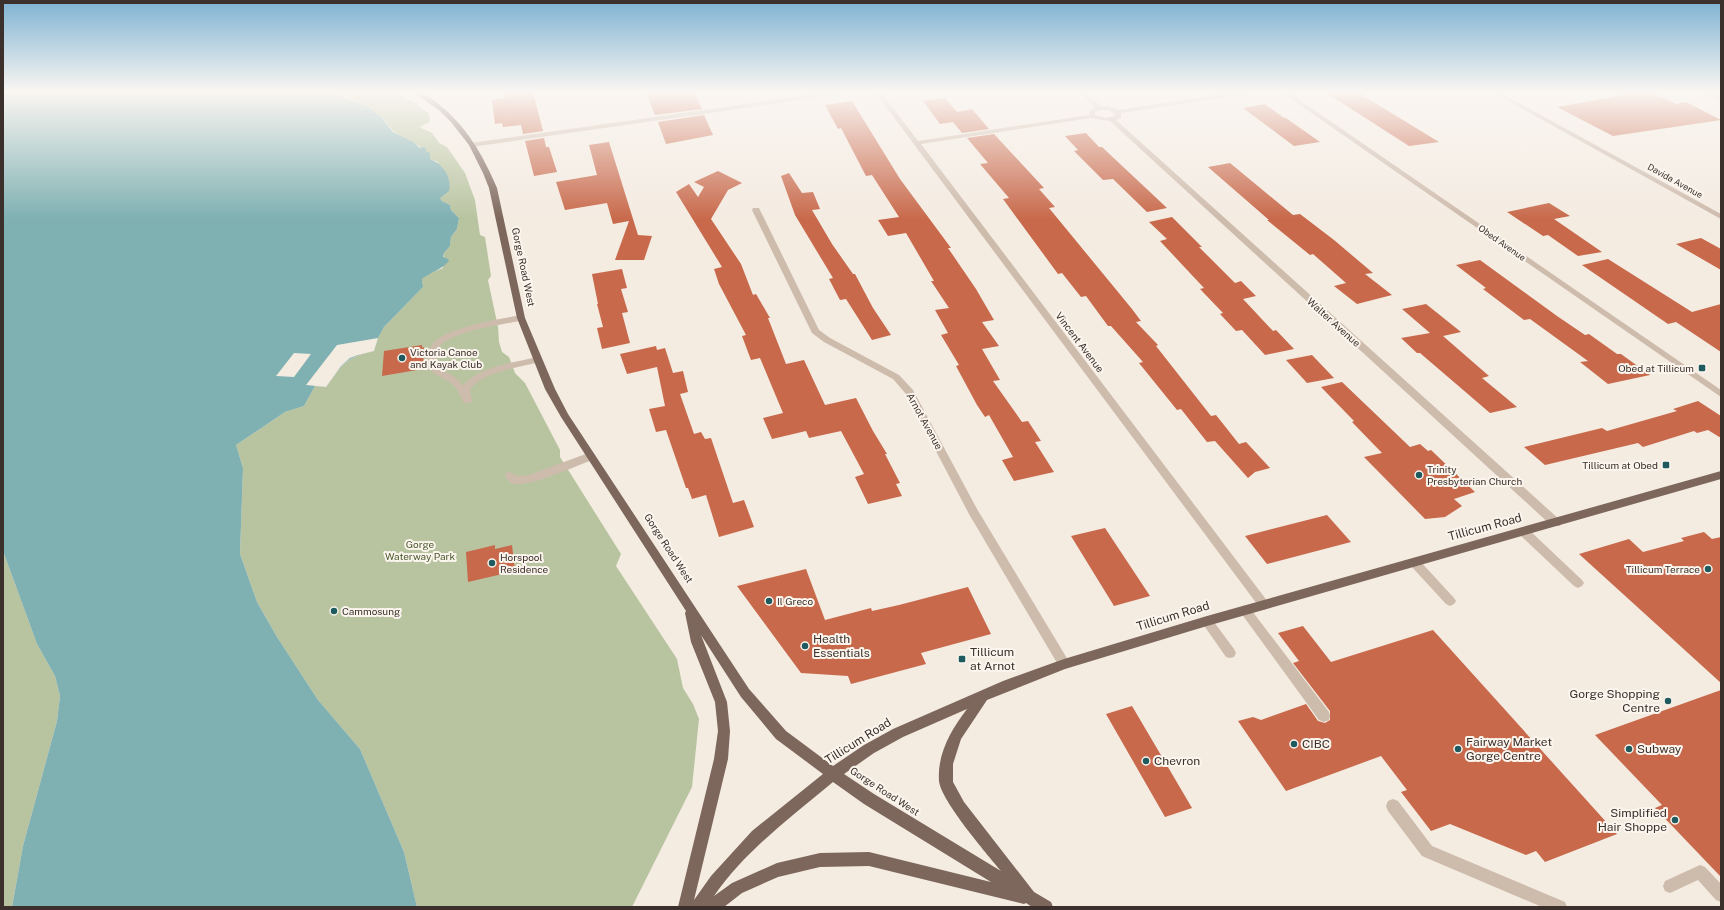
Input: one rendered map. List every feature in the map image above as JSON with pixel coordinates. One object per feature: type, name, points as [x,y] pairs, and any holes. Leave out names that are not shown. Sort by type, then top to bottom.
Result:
[{"type":"main road","name":"Gorge Road West","points":[[463,134],[471,145],[493,188],[512,282],[521,318],[537,360],[564,415],[745,693],[780,735],[833,774],[869,799],[1040,903]]},
{"type":"main road","name":"Tillicum Road","points":[[698,907],[716,881],[757,836],[833,774],[869,749],[898,733],[1007,685],[1064,664],[1207,621],[1721,475]]},
{"type":"main road","points":[[685,907],[721,758],[724,731],[721,702],[697,642],[690,607]]},
{"type":"main road","points":[[982,697],[954,736],[946,764],[946,783],[959,807],[1040,903]]},
{"type":"main road","points":[[712,907],[737,888],[777,870],[820,860],[869,859],[1040,903]]},
{"type":"street","points":[[471,145],[545,134]]},
{"type":"street","name":"Vincent Avenue","points":[[910,134],[1264,605]]},
{"type":"street","points":[[917,143],[972,134]]},
{"type":"street","name":"Walter Avenue","points":[[1135,134],[1556,523]]},
{"type":"street","name":"Obed Avenue","points":[[1345,134],[1721,394]]},
{"type":"street","name":"Davida Avenue","points":[[1572,134],[1721,217]]},
{"type":"street","name":"Arnot Avenue","points":[[756,210],[815,331],[827,340],[896,377],[910,392],[973,511],[1064,664]]},
{"type":"street","points":[[521,318],[458,333],[437,345],[433,354],[433,368],[440,375],[452,378],[459,384],[466,397],[467,386],[474,379],[537,360]]},
{"type":"street","points":[[510,476],[515,480],[530,479],[591,456]]},
{"type":"street","points":[[1524,532],[1578,583]]},
{"type":"street","points":[[1415,563],[1450,601]]},
{"type":"street","points":[[1245,610],[1324,716]]},
{"type":"street","points":[[1207,621],[1230,653]]},
{"type":"street","points":[[1393,806],[1427,851],[1560,907]]},
{"type":"street","points":[[1670,886],[1700,872],[1721,895]]},
{"type":"green space","name":"Gorge Waterway Park","points":[[398,134],[433,134],[439,143],[447,147],[465,173],[475,200],[480,235],[485,237],[491,276],[488,280],[502,352],[509,357],[515,373],[525,383],[560,450],[560,457],[621,554],[616,566],[677,659],[683,688],[693,704],[699,719],[692,787],[632,907],[417,907],[404,852],[360,749],[318,700],[277,637],[257,602],[240,554],[243,468],[236,445],[285,412],[304,406],[315,386],[326,387],[341,367],[351,359],[374,351],[378,338],[384,327],[423,287],[422,279],[428,274],[443,268],[444,253],[450,246],[451,237],[457,229],[459,218],[451,210],[450,205],[442,201],[440,198],[438,162],[430,159],[428,154],[420,147]]},
{"type":"green space","points":[[3,551],[37,644],[55,676],[60,696],[57,721],[23,846],[12,907],[3,907]]},
{"type":"water","points":[[3,134],[398,134],[413,142],[420,148],[424,147],[427,149],[425,151],[430,153],[430,159],[439,164],[448,176],[450,186],[449,191],[440,198],[442,201],[450,205],[451,210],[459,218],[457,229],[451,237],[450,246],[444,253],[443,257],[449,261],[443,267],[422,279],[423,287],[384,327],[378,338],[374,351],[364,353],[351,359],[341,367],[326,387],[315,386],[304,406],[285,412],[236,445],[243,468],[240,554],[257,602],[277,637],[318,700],[360,749],[404,852],[417,907],[12,907],[23,846],[57,721],[60,696],[55,676],[37,644],[3,551]]},
{"type":"pier","points":[[378,338],[374,351],[350,358],[341,366],[326,387],[306,385],[337,345]]},
{"type":"pier","points":[[294,353],[311,354],[294,377],[276,376]]},
{"type":"building","points":[[663,134],[713,135],[666,144]]},
{"type":"building","points":[[844,134],[873,134],[900,179],[951,248],[948,248],[976,289],[994,320],[982,322],[999,346],[982,349],[1000,380],[993,381],[1022,422],[1028,421],[1041,441],[1035,442],[1054,472],[1014,481],[1002,460],[1013,457],[989,415],[985,417],[977,405],[956,366],[959,365],[941,335],[948,333],[935,310],[949,308],[931,281],[934,281],[906,233],[888,236],[878,220],[899,217],[872,175],[866,176]]},
{"type":"building","points":[[994,134],[1044,188],[1039,189],[1055,207],[1049,208],[1132,309],[1141,321],[1136,322],[1158,345],[1156,346],[1211,416],[1216,415],[1239,444],[1246,442],[1270,468],[1255,472],[1248,478],[1215,441],[1207,442],[1181,409],[1177,410],[1139,363],[1143,362],[1111,326],[1108,326],[1086,296],[1081,297],[1062,273],[1058,274],[1003,199],[1009,198],[980,164],[988,163],[967,138]]},
{"type":"building","points":[[1087,134],[1099,147],[1102,147],[1167,208],[1147,212],[1113,179],[1103,180],[1074,151],[1078,150],[1065,136]]},
{"type":"building","points":[[1279,134],[1309,134],[1320,142],[1294,146]]},
{"type":"building","points":[[1391,134],[1427,134],[1439,142],[1409,146]]},
{"type":"building","points":[[1610,134],[1623,134],[1613,136]]},
{"type":"building","points":[[544,138],[546,147],[549,147],[557,172],[534,176],[525,141]]},
{"type":"building","points":[[609,142],[638,235],[652,236],[644,260],[615,260],[629,221],[613,224],[607,203],[565,210],[556,182],[597,175],[589,145]]},
{"type":"building","points":[[1230,163],[1293,215],[1300,214],[1334,240],[1373,273],[1365,274],[1392,295],[1357,304],[1334,286],[1346,283],[1313,254],[1310,255],[1267,220],[1269,220],[1208,167]]},
{"type":"building","points":[[718,171],[742,183],[728,190],[711,219],[741,264],[753,295],[756,294],[770,318],[768,318],[786,364],[804,360],[825,405],[856,398],[887,454],[885,454],[900,483],[896,484],[902,496],[868,504],[855,477],[864,474],[841,431],[809,438],[806,431],[772,439],[763,418],[783,413],[760,358],[751,360],[742,336],[746,335],[719,284],[714,269],[722,267],[676,192],[689,184],[698,197],[704,187],[694,182]]},
{"type":"building","points":[[789,173],[802,193],[813,192],[820,209],[812,210],[832,244],[853,274],[855,274],[873,308],[891,335],[872,340],[846,299],[840,300],[829,279],[833,278],[795,215],[781,176]]},
{"type":"building","points":[[1549,203],[1570,216],[1554,219],[1602,252],[1578,256],[1548,235],[1543,236],[1507,212]]},
{"type":"building","points":[[1172,217],[1235,283],[1241,281],[1256,296],[1243,299],[1273,331],[1276,330],[1294,349],[1265,355],[1242,330],[1236,331],[1220,314],[1223,313],[1200,289],[1204,288],[1160,241],[1167,239],[1149,222]]},
{"type":"building","points":[[1701,238],[1721,249],[1721,270],[1676,244]]},
{"type":"building","points":[[1608,259],[1692,312],[1721,304],[1721,352],[1676,322],[1668,324],[1582,265]]},
{"type":"building","points":[[1480,260],[1585,335],[1589,334],[1617,354],[1621,354],[1650,375],[1608,384],[1580,362],[1588,361],[1530,319],[1524,320],[1483,289],[1486,288],[1456,265]]},
{"type":"building","points":[[622,269],[627,288],[621,289],[628,312],[622,313],[630,343],[602,349],[597,328],[603,327],[597,304],[592,274]]},
{"type":"building","points":[[1426,304],[1461,332],[1443,336],[1489,376],[1482,378],[1517,407],[1490,413],[1401,338],[1430,333],[1402,309]]},
{"type":"building","name":"Victoria Canoe and Kayak Club","points":[[422,345],[422,348],[424,347],[423,369],[382,376],[384,351]]},
{"type":"building","points":[[656,346],[657,350],[665,348],[673,373],[683,371],[688,392],[680,394],[694,434],[701,432],[705,439],[711,438],[733,503],[744,500],[754,527],[719,537],[706,495],[692,499],[688,488],[686,488],[666,430],[656,432],[649,409],[665,406],[657,367],[627,374],[620,354]]},
{"type":"building","points":[[1312,355],[1334,378],[1307,383],[1286,360]]},
{"type":"building","name":"Trinity Presbyterian Church","points":[[1342,382],[1410,447],[1420,444],[1428,451],[1431,450],[1475,492],[1454,499],[1462,506],[1445,517],[1425,519],[1364,457],[1382,453],[1321,387]]},
{"type":"building","points":[[1698,401],[1721,416],[1721,438],[1708,430],[1697,433],[1694,431],[1643,447],[1638,443],[1545,465],[1524,447],[1602,428],[1607,431],[1677,411],[1673,409]]},
{"type":"building","points":[[1327,515],[1351,542],[1267,564],[1245,536]]},
{"type":"building","points":[[1105,528],[1150,596],[1114,606],[1071,536]]},
{"type":"building","points":[[1704,532],[1712,539],[1721,537],[1721,683],[1579,554],[1629,539],[1643,552],[1684,541],[1681,538]]},
{"type":"building","name":"Horspool Residence","points":[[495,545],[495,549],[512,545],[515,571],[468,582],[466,552]]},
{"type":"building","points":[[806,569],[825,620],[871,608],[872,611],[899,605],[968,587],[991,634],[921,653],[926,664],[851,684],[848,676],[801,673],[737,586]]},
{"type":"building","name":"Fairway Market Gorge Centre","points":[[1303,626],[1331,662],[1433,630],[1617,834],[1545,862],[1536,851],[1526,855],[1450,824],[1431,831],[1401,792],[1407,790],[1381,756],[1286,791],[1238,721],[1253,717],[1261,720],[1306,704],[1318,721],[1325,723],[1330,720],[1330,711],[1293,663],[1299,661],[1278,633]]},
{"type":"building","points":[[1721,690],[1721,877],[1655,808],[1662,805],[1595,735]]},
{"type":"building","points":[[1132,706],[1192,808],[1165,817],[1106,714]]},
{"type":"place","name":"Victoria Canoe and Kayak Club","points":[[402,358]]},
{"type":"place","name":"Obed at Tillicum","points":[[1702,368]]},
{"type":"place","name":"Tillicum at Obed","points":[[1666,465]]},
{"type":"place","name":"Trinity Presbyterian Church","points":[[1419,475]]},
{"type":"place","name":"Horspool Residence","points":[[492,563]]},
{"type":"place","name":"Tillicum Terrace","points":[[1708,569]]},
{"type":"place","name":"Il Greco","points":[[769,601]]},
{"type":"place","name":"Cammosung","points":[[334,611]]},
{"type":"place","name":"Health Essentials","points":[[805,646]]},
{"type":"place","name":"Tillicum at Arnot","points":[[962,659]]},
{"type":"place","name":"Gorge Shopping Centre","points":[[1668,701]]},
{"type":"place","name":"CIBC","points":[[1294,744]]},
{"type":"place","name":"Fairway Market Gorge Centre","points":[[1458,749]]},
{"type":"place","name":"Subway","points":[[1629,749]]},
{"type":"place","name":"Chevron","points":[[1146,761]]},
{"type":"place","name":"Simplified Hair Shoppe","points":[[1675,820]]}]
